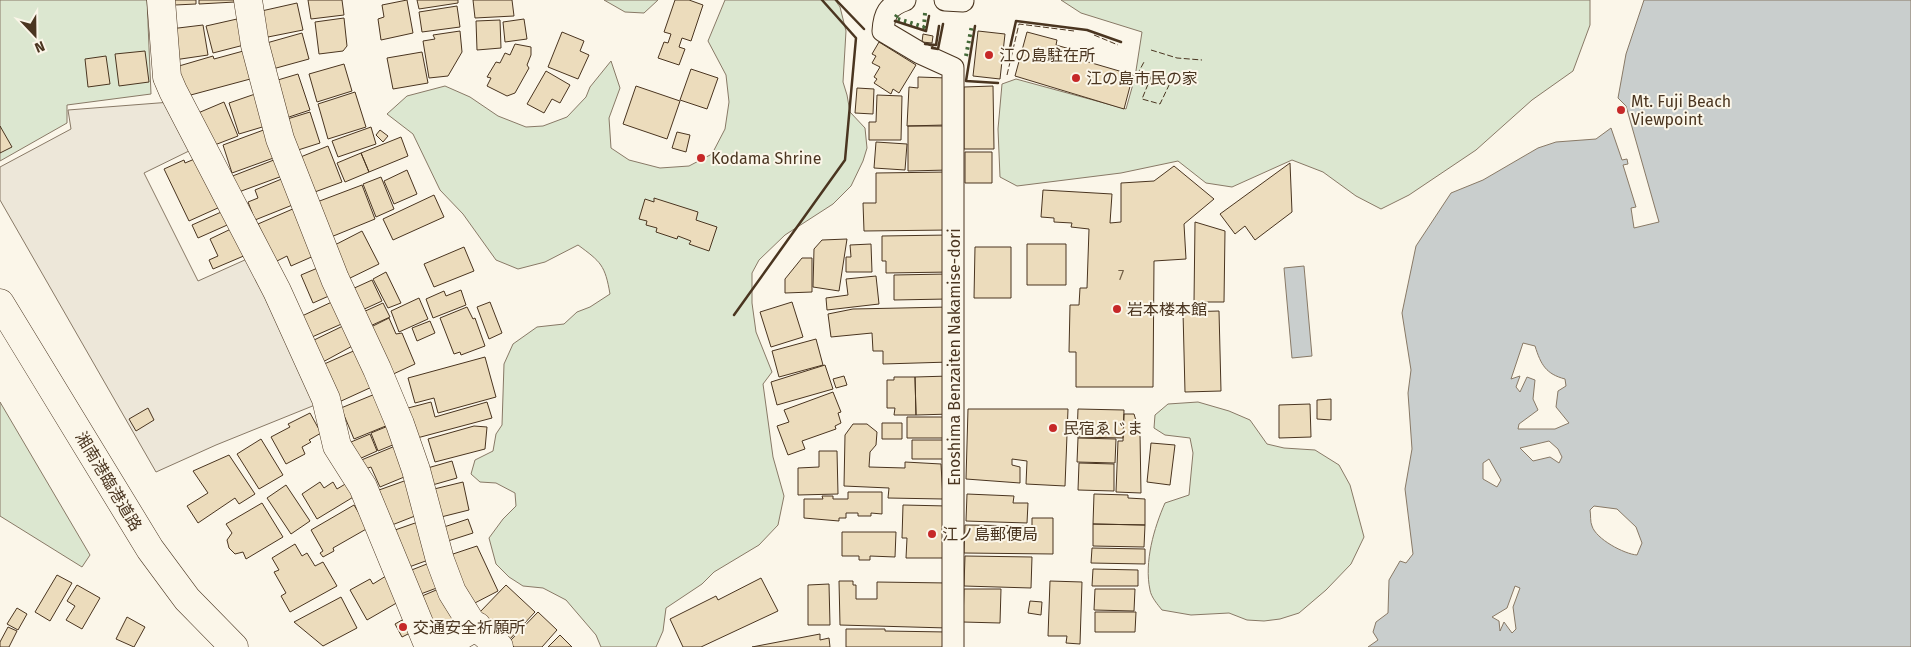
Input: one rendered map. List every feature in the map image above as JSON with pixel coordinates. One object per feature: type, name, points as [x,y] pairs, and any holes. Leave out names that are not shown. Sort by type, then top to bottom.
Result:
[{"type":"street","points":[[160,0],[167,77],[277,291],[326,399],[337,446],[363,487],[429,647]]},
{"type":"street","points":[[248,0],[255,45],[280,139],[335,279],[377,369],[400,424],[416,470],[440,560],[452,592],[470,621],[499,647]]},
{"type":"street","name":"Enoshima Benzaiten Nakamise-dori","points":[[905,0],[896,3],[884,16],[883,31],[920,53],[953,68],[953,647]]},
{"type":"street","name":"湘南港臨港道路","points":[[0,303],[150,549],[187,599],[234,647]]},
{"type":"street","points":[[442,647],[477,626]]},
{"type":"green space","points":[[0,0],[147,0],[151,94],[67,105],[67,123],[0,161]]},
{"type":"green space","points":[[604,0],[658,0],[644,13],[625,12]]},
{"type":"green space","points":[[725,0],[835,0],[840,7],[846,31],[843,82],[850,112],[865,128],[867,148],[851,186],[833,204],[785,235],[759,260],[752,273],[752,303],[756,332],[772,372],[763,384],[773,457],[784,496],[778,525],[759,545],[714,572],[702,584],[666,608],[663,631],[656,647],[601,647],[596,635],[566,600],[543,588],[523,586],[509,577],[496,564],[489,538],[503,519],[516,506],[515,493],[496,483],[480,482],[471,474],[475,460],[493,451],[496,434],[502,425],[504,364],[513,344],[537,327],[564,324],[577,312],[590,307],[610,294],[604,270],[597,260],[578,245],[545,262],[518,269],[496,260],[463,214],[440,190],[413,134],[387,114],[407,96],[445,86],[470,97],[498,116],[526,127],[543,126],[567,117],[586,97],[590,87],[611,61],[620,88],[609,118],[611,148],[629,160],[660,168],[689,166],[712,154],[725,129],[729,102],[726,75],[708,41]]},
{"type":"green space","points":[[1061,0],[1590,0],[1590,25],[1573,71],[1532,100],[1476,150],[1409,195],[1381,209],[1356,196],[1323,172],[1292,160],[1232,187],[1206,183],[1178,161],[1121,173],[1017,186],[1000,177],[998,129],[1002,84],[1016,79],[1126,109],[1135,77],[1142,32],[1081,13]]},
{"type":"green space","points":[[0,402],[90,555],[82,567],[0,516]]},
{"type":"green space","points":[[1198,402],[1229,411],[1250,420],[1267,444],[1284,448],[1315,450],[1339,465],[1350,485],[1364,537],[1351,564],[1326,590],[1299,613],[1280,619],[1264,621],[1247,620],[1229,613],[1191,615],[1162,610],[1152,595],[1148,579],[1148,568],[1151,545],[1157,523],[1165,503],[1189,495],[1193,453],[1190,438],[1165,435],[1154,428],[1155,415],[1168,404]]},
{"type":"shaded area","points":[[1644,0],[1911,0],[1911,647],[1368,647],[1378,640],[1373,632],[1376,622],[1388,613],[1389,580],[1400,561],[1406,563],[1413,554],[1405,489],[1412,449],[1408,393],[1411,370],[1402,313],[1416,246],[1451,193],[1483,180],[1538,148],[1556,142],[1596,139],[1611,128],[1622,160],[1627,159],[1628,164],[1623,165],[1636,207],[1631,208],[1634,228],[1659,222],[1626,106],[1618,98],[1626,54]],"holes":[[[1523,343],[1535,346],[1545,368],[1565,379],[1566,386],[1558,391],[1556,407],[1569,423],[1555,429],[1518,429],[1519,424],[1538,410],[1533,399],[1535,380],[1527,377],[1520,392],[1516,387],[1520,376],[1511,379]],[[1549,441],[1558,449],[1562,457],[1559,463],[1550,457],[1533,461],[1520,448]],[[1489,459],[1501,480],[1497,487],[1483,479],[1483,463]],[[1594,506],[1617,509],[1636,527],[1642,543],[1637,555],[1618,549],[1605,541],[1591,524],[1590,510]],[[1515,586],[1520,588],[1513,607],[1516,629],[1512,633],[1504,622],[1500,631],[1499,621],[1492,617],[1507,608]]]},
{"type":"shaded area","points":[[171,102],[193,149],[144,173],[198,281],[247,259],[315,405],[216,445],[156,472],[0,200],[0,167],[71,129],[68,110]]},
{"type":"shaded area","points":[[1304,266],[1312,356],[1292,358],[1284,268]]},
{"type":"building","points":[[174,0],[196,0],[196,4],[175,5]]},
{"type":"building","points":[[199,0],[235,0],[235,2],[199,4]]},
{"type":"building","points":[[308,0],[342,0],[344,15],[311,19]]},
{"type":"building","points":[[407,0],[413,33],[381,40],[378,19],[384,17],[382,5]]},
{"type":"building","points":[[417,0],[458,0],[458,3],[419,9]]},
{"type":"building","points":[[473,0],[512,0],[514,16],[475,18]]},
{"type":"building","points":[[675,0],[689,0],[703,5],[691,41],[682,38],[679,47],[685,49],[679,65],[658,58],[664,42],[668,43],[671,34],[664,32]]},
{"type":"building","points":[[297,3],[303,30],[263,38],[257,12]]},
{"type":"building","points":[[457,6],[460,27],[422,32],[419,12]]},
{"type":"building","points":[[344,18],[347,46],[343,51],[319,54],[315,22]]},
{"type":"building","points":[[237,19],[244,45],[213,53],[206,26]]},
{"type":"building","points":[[524,19],[527,39],[505,42],[503,22]]},
{"type":"building","points":[[500,20],[501,48],[477,50],[476,21]]},
{"type":"building","points":[[203,25],[208,55],[174,60],[170,29]]},
{"type":"building","points":[[460,31],[462,52],[448,76],[429,78],[423,41],[435,39],[433,35]]},
{"type":"building","name":"江の島駐在所","points":[[978,31],[1005,34],[1000,79],[973,76]]},
{"type":"building","points":[[562,32],[584,41],[580,51],[589,55],[578,79],[548,67]]},
{"type":"building","points":[[1027,32],[1057,40],[1056,45],[1087,54],[1085,61],[1133,75],[1124,109],[1015,76]]},
{"type":"building","points":[[302,33],[309,59],[269,70],[263,44]]},
{"type":"building","points":[[923,34],[933,36],[932,43],[922,42]]},
{"type":"building","points":[[879,42],[916,65],[899,93],[893,89],[891,94],[874,83],[877,79],[874,77],[880,67],[872,63],[876,56],[872,54]]},
{"type":"building","points":[[515,44],[531,47],[531,55],[527,65],[529,68],[515,93],[507,96],[487,86],[491,78],[487,77],[496,62],[500,63],[505,53],[510,55]]},
{"type":"building","points":[[247,50],[254,78],[187,96],[177,71],[179,66],[213,56],[214,59]]},
{"type":"building","points":[[145,51],[149,82],[119,86],[115,54]]},
{"type":"building","points":[[422,52],[428,83],[393,89],[387,58]]},
{"type":"building","points":[[106,56],[110,84],[88,87],[85,59]]},
{"type":"building","points":[[344,64],[352,91],[317,102],[309,74]]},
{"type":"building","points":[[691,69],[718,78],[707,109],[680,100]]},
{"type":"building","points":[[546,71],[570,85],[560,103],[552,99],[544,113],[527,104]]},
{"type":"building","points":[[298,74],[310,110],[283,119],[271,82]]},
{"type":"building","points":[[918,77],[947,78],[945,125],[907,126],[909,87],[918,88]]},
{"type":"building","points":[[636,86],[680,101],[667,139],[623,124]]},
{"type":"building","points":[[993,86],[994,149],[964,149],[964,87]]},
{"type":"building","points":[[857,88],[874,89],[873,114],[855,113]]},
{"type":"building","points":[[355,92],[366,127],[328,139],[318,104]]},
{"type":"building","points":[[258,93],[269,125],[239,134],[229,103]]},
{"type":"building","points":[[877,95],[902,96],[901,140],[869,140],[869,122],[876,122]]},
{"type":"building","points":[[224,102],[238,136],[212,146],[198,113]]},
{"type":"building","points":[[310,112],[320,143],[295,151],[284,120]]},
{"type":"building","points":[[0,126],[12,147],[0,153]]},
{"type":"building","points":[[908,126],[948,126],[948,170],[908,171]]},
{"type":"building","points":[[371,127],[376,144],[338,157],[332,141]]},
{"type":"building","points":[[269,128],[279,156],[232,173],[223,145]]},
{"type":"building","points":[[380,130],[388,136],[383,142],[376,135]]},
{"type":"building","points":[[677,132],[690,135],[686,152],[672,148]]},
{"type":"building","points":[[401,137],[408,156],[369,172],[361,153]]},
{"type":"building","points":[[876,142],[907,144],[905,170],[874,168]]},
{"type":"building","points":[[328,146],[342,182],[312,193],[298,158]]},
{"type":"building","points":[[965,152],[992,152],[992,183],[965,183]]},
{"type":"building","points":[[361,153],[369,172],[345,182],[337,163]]},
{"type":"building","points":[[197,158],[220,207],[189,221],[164,169],[184,160],[185,163]]},
{"type":"building","points":[[279,158],[285,175],[236,193],[230,177]]},
{"type":"building","points":[[1290,163],[1292,212],[1255,240],[1245,226],[1235,234],[1220,214]]},
{"type":"building","points":[[1174,166],[1214,199],[1184,224],[1186,259],[1154,261],[1153,387],[1076,387],[1076,352],[1069,352],[1070,305],[1079,305],[1080,288],[1087,288],[1089,229],[1071,227],[1072,223],[1054,222],[1054,218],[1041,217],[1043,190],[1112,194],[1110,223],[1121,222],[1121,183],[1154,181]]},
{"type":"building","points":[[407,170],[417,194],[394,204],[384,181]]},
{"type":"building","points":[[948,172],[949,230],[864,231],[863,203],[876,203],[876,173]]},
{"type":"building","points":[[381,177],[394,209],[376,217],[363,184]]},
{"type":"building","points":[[284,178],[295,204],[255,220],[248,202],[258,198],[255,190]]},
{"type":"building","points":[[362,185],[375,219],[331,237],[317,202]]},
{"type":"building","points":[[434,195],[444,217],[393,240],[383,219]]},
{"type":"building","points":[[654,198],[698,212],[696,220],[717,227],[709,251],[689,244],[691,241],[678,236],[677,239],[656,232],[657,228],[646,225],[647,221],[639,219],[645,199],[654,202]]},
{"type":"building","points":[[295,208],[316,255],[291,266],[287,256],[275,262],[258,224]]},
{"type":"building","points":[[228,209],[234,222],[198,238],[192,225]]},
{"type":"building","points":[[1195,222],[1225,231],[1224,302],[1194,302]]},
{"type":"building","points":[[233,228],[246,255],[213,269],[209,260],[218,256],[210,239]]},
{"type":"building","points":[[362,231],[379,264],[346,280],[329,248]]},
{"type":"building","points":[[949,235],[950,272],[886,273],[886,261],[882,261],[882,236]]},
{"type":"building","points":[[847,239],[839,291],[813,287],[814,249],[822,240]]},
{"type":"building","points":[[871,244],[872,272],[846,272],[846,257],[851,257],[850,245]]},
{"type":"building","points":[[1027,244],[1066,244],[1066,285],[1027,285]]},
{"type":"building","points":[[464,247],[474,271],[434,287],[424,264]]},
{"type":"building","points":[[975,247],[1011,247],[1011,298],[974,298]]},
{"type":"building","points":[[802,258],[812,258],[812,292],[785,293],[785,279]]},
{"type":"building","points":[[320,267],[331,295],[313,303],[301,275]]},
{"type":"building","points":[[386,272],[401,303],[388,308],[373,279]]},
{"type":"building","points":[[947,274],[947,299],[894,300],[894,275]]},
{"type":"building","points":[[876,276],[879,304],[827,310],[826,298],[848,295],[846,279]]},
{"type":"building","points":[[372,280],[382,301],[360,311],[350,290]]},
{"type":"building","points":[[461,290],[466,305],[433,318],[426,299],[444,291],[446,296]]},
{"type":"building","points":[[419,298],[428,319],[399,332],[391,311]]},
{"type":"building","points":[[336,300],[346,322],[312,337],[302,316]]},
{"type":"building","points":[[490,302],[502,333],[489,339],[477,307]]},
{"type":"building","points":[[792,302],[803,337],[771,347],[760,312]]},
{"type":"building","points":[[383,303],[390,317],[368,327],[361,313]]},
{"type":"building","points":[[467,307],[473,319],[475,318],[485,346],[461,355],[460,352],[454,354],[440,318]]},
{"type":"building","points":[[949,307],[950,362],[883,364],[883,351],[873,351],[872,333],[831,337],[828,314],[853,309]]},
{"type":"building","points":[[1219,311],[1221,391],[1185,392],[1183,312]]},
{"type":"building","points":[[389,318],[396,334],[402,333],[415,364],[389,376],[367,329]]},
{"type":"building","points":[[430,321],[435,333],[417,341],[412,328]]},
{"type":"building","points":[[347,324],[356,344],[321,363],[310,342]]},
{"type":"building","points":[[816,339],[823,365],[779,377],[772,351]]},
{"type":"building","points":[[358,349],[374,386],[339,402],[322,365]]},
{"type":"building","points":[[485,357],[496,397],[438,413],[434,398],[415,403],[408,378]]},
{"type":"building","points":[[825,365],[833,389],[777,405],[771,382]]},
{"type":"building","points":[[844,376],[847,385],[836,388],[833,379]]},
{"type":"building","points":[[950,376],[951,414],[916,415],[915,377]]},
{"type":"building","points":[[894,377],[915,377],[916,415],[894,415],[895,408],[887,408],[887,380],[894,380]]},
{"type":"building","points":[[380,392],[393,423],[354,439],[341,408]]},
{"type":"building","points":[[833,392],[841,412],[838,413],[841,423],[835,426],[836,429],[802,441],[805,449],[788,455],[777,426],[789,422],[784,410]]},
{"type":"building","points":[[1331,399],[1331,420],[1317,419],[1317,400]]},
{"type":"building","points":[[431,402],[435,417],[487,402],[492,418],[417,438],[408,408]]},
{"type":"building","points":[[1310,404],[1311,437],[1279,438],[1279,405]]},
{"type":"building","points":[[148,408],[154,420],[136,431],[129,419]]},
{"type":"building","points":[[968,409],[1068,409],[1065,486],[1026,484],[1027,461],[1012,459],[1012,465],[1020,467],[1020,483],[966,479]]},
{"type":"building","points":[[1078,409],[1124,410],[1123,438],[1077,437]]},
{"type":"building","points":[[310,413],[321,433],[302,447],[305,454],[286,464],[271,437],[290,427],[288,424]]},
{"type":"building","points":[[1124,414],[1134,414],[1140,434],[1141,493],[1116,492],[1118,441],[1123,441]]},
{"type":"building","points":[[907,417],[951,417],[950,438],[907,438]]},
{"type":"building","points":[[882,423],[902,423],[902,439],[882,439]]},
{"type":"building","points":[[393,424],[400,442],[378,451],[371,433]]},
{"type":"building","points":[[853,424],[867,424],[877,432],[876,445],[870,452],[869,467],[905,468],[905,462],[941,464],[943,499],[888,498],[889,488],[844,486],[845,435]]},
{"type":"building","points":[[474,426],[487,427],[485,449],[435,462],[428,439]]},
{"type":"building","points":[[370,434],[377,451],[359,459],[351,442]]},
{"type":"building","points":[[1078,438],[1116,439],[1115,463],[1077,462]]},
{"type":"building","points":[[261,439],[283,475],[259,489],[237,454]]},
{"type":"building","points":[[912,440],[951,440],[951,459],[912,459]]},
{"type":"building","points":[[1151,443],[1175,445],[1170,485],[1147,482]]},
{"type":"building","points":[[400,444],[409,475],[380,487],[371,467],[365,469],[359,461]]},
{"type":"building","points":[[819,451],[837,451],[838,494],[798,495],[798,468],[819,467]]},
{"type":"building","points":[[229,455],[255,494],[239,504],[235,498],[198,523],[187,506],[208,493],[193,471]]},
{"type":"building","points":[[452,461],[457,478],[429,486],[424,469]]},
{"type":"building","points":[[1079,463],[1114,464],[1114,491],[1078,490]]},
{"type":"building","points":[[407,480],[420,514],[392,525],[379,490]]},
{"type":"building","points":[[320,482],[324,488],[333,482],[337,489],[347,483],[355,496],[317,519],[302,494]]},
{"type":"building","points":[[463,482],[469,510],[437,518],[430,490]]},
{"type":"building","points":[[286,485],[310,521],[291,534],[267,498]]},
{"type":"building","points":[[848,492],[882,492],[882,514],[871,513],[871,516],[858,516],[858,513],[846,513],[846,518],[839,518],[839,521],[804,518],[804,499],[823,499],[822,496],[833,496],[833,499],[848,499]]},
{"type":"building","points":[[967,494],[1014,496],[1013,503],[1028,503],[1027,523],[966,521]]},
{"type":"building","points":[[1094,494],[1128,495],[1128,498],[1145,499],[1145,525],[1093,524]]},
{"type":"building","points":[[262,503],[283,537],[246,559],[243,552],[235,554],[229,548],[227,540],[232,533],[226,524]]},
{"type":"building","points":[[354,505],[368,528],[333,548],[334,551],[323,557],[320,553],[323,551],[311,530]]},
{"type":"building","points":[[903,505],[947,506],[946,558],[906,558],[907,538],[902,538]]},
{"type":"building","points":[[1032,518],[1053,518],[1053,554],[964,553],[965,525],[1032,526]]},
{"type":"building","points":[[468,519],[473,533],[445,542],[441,528]]},
{"type":"building","points":[[418,522],[431,559],[409,567],[395,530]]},
{"type":"building","points":[[1093,524],[1145,525],[1144,547],[1093,546]]},
{"type":"building","points":[[842,532],[896,532],[895,557],[870,556],[870,560],[859,560],[859,556],[842,556]]},
{"type":"building","points":[[295,544],[302,556],[307,553],[315,566],[323,562],[337,586],[290,612],[281,596],[286,593],[274,572],[279,570],[272,558]]},
{"type":"building","points":[[477,546],[498,591],[471,605],[447,556]]},
{"type":"building","points":[[1092,548],[1145,549],[1145,564],[1091,563]]},
{"type":"building","points":[[965,556],[1032,557],[1031,588],[964,586]]},
{"type":"building","points":[[432,562],[442,586],[418,595],[409,571]]},
{"type":"building","points":[[1093,569],[1138,570],[1138,586],[1092,586]]},
{"type":"building","points":[[57,575],[72,583],[50,621],[35,612]]},
{"type":"building","points":[[386,576],[400,601],[367,620],[350,590],[370,579],[373,584]]},
{"type":"building","points":[[761,578],[778,611],[701,647],[683,647],[670,619],[716,596],[718,600]]},
{"type":"building","points":[[839,581],[853,581],[853,585],[856,585],[856,599],[877,599],[877,582],[948,583],[947,628],[840,625]]},
{"type":"building","points":[[1050,581],[1082,582],[1080,644],[1066,643],[1067,636],[1048,636]]},
{"type":"building","points":[[829,584],[830,625],[808,625],[808,585]]},
{"type":"building","points":[[77,585],[100,598],[82,629],[66,620],[75,606],[67,601]]},
{"type":"building","points":[[506,585],[535,612],[509,640],[479,613]]},
{"type":"building","points":[[441,588],[457,624],[437,632],[422,596]]},
{"type":"building","points":[[964,589],[1001,589],[1000,623],[963,622]]},
{"type":"building","points":[[1095,589],[1135,589],[1134,611],[1094,610]]},
{"type":"building","points":[[341,597],[357,628],[323,646],[294,622]]},
{"type":"building","points":[[1030,601],[1042,602],[1041,615],[1028,613]]},
{"type":"building","points":[[17,608],[27,614],[18,630],[7,624]]},
{"type":"building","points":[[538,612],[557,630],[542,647],[514,647],[509,642]]},
{"type":"building","points":[[1095,612],[1136,612],[1135,632],[1095,632]]},
{"type":"building","points":[[127,617],[145,627],[134,647],[116,639]]},
{"type":"building","points":[[404,619],[412,632],[402,637],[395,624]]},
{"type":"building","points":[[8,627],[17,631],[9,647],[0,647],[0,642]]},
{"type":"building","points":[[846,629],[947,632],[946,647],[846,647]]},
{"type":"building","points":[[820,634],[820,640],[829,638],[830,647],[752,647]]},
{"type":"building","points":[[560,635],[572,647],[548,647]]},
{"type":"hedge","points":[[897,15],[895,18],[924,27],[925,13]]},
{"type":"hedge","points":[[966,56],[972,25]]},
{"type":"fence","points":[[1007,75],[1019,24],[1074,31]]},
{"type":"fence","points":[[1094,35],[1118,45]]},
{"type":"fence","points":[[1151,50],[1177,58],[1202,60]]},
{"type":"fence","points":[[1137,75],[1144,62]]},
{"type":"fence","points":[[1157,73],[1153,72],[1142,99],[1160,104],[1171,81],[1166,79]]},
{"type":"wall","points":[[734,315],[845,160],[856,38],[822,0]]},
{"type":"wall","points":[[836,0],[864,29]]},
{"type":"wall","points":[[895,21],[926,31],[929,16]]},
{"type":"wall","points":[[1009,52],[1016,21],[1087,30],[1121,42]]},
{"type":"wall","points":[[932,48],[938,49],[943,24]]},
{"type":"wall","points":[[925,44],[936,45],[939,26]]},
{"type":"wall","points":[[975,26],[966,81],[998,83]]},
{"type":"place","name":"江の島駐在所","points":[[989,55]]},
{"type":"place","name":"江の島市民の家","points":[[1076,78]]},
{"type":"place","name":"Mt. Fuji Beach Viewpoint","points":[[1621,110]]},
{"type":"place","name":"Kodama Shrine","points":[[701,158]]},
{"type":"place","name":"岩本楼本館","points":[[1117,309]]},
{"type":"place","name":"民宿ゑじま","points":[[1053,428]]},
{"type":"place","name":"江ノ島郵便局","points":[[932,534]]},
{"type":"place","name":"交通安全祈願所","points":[[403,627]]}]
